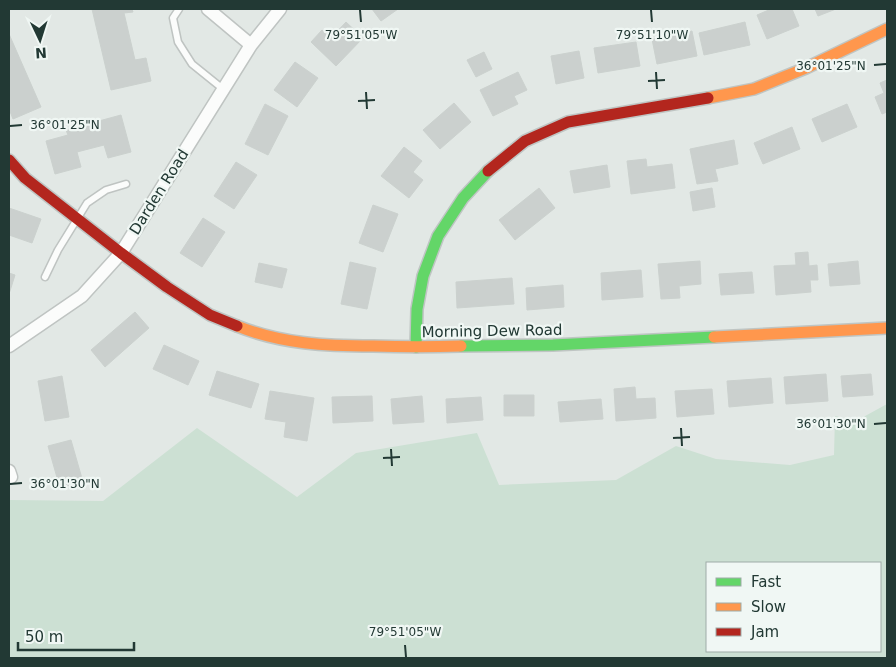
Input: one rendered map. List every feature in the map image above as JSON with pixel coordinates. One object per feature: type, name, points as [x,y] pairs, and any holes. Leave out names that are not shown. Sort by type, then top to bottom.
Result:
[{"type":"street","points":[[208,9],[251,44]]},
{"type":"street","name":"Darden Road","points":[[9,346],[82,296],[120,253],[251,44],[280,9]]},
{"type":"street","points":[[416,347],[417,309],[422,276],[438,236],[462,198],[492,167],[525,141],[568,122],[754,89],[806,68],[887,29]]},
{"type":"street","name":"Morning Dew Road","points":[[9,160],[25,178],[120,253],[210,315],[256,334],[293,342],[335,346],[416,347],[553,345],[887,328]]},
{"type":"lane","points":[[179,9],[173,18],[178,42],[192,64],[223,89]]},
{"type":"lane","points":[[45,277],[58,250],[87,203],[106,190],[126,184]]},
{"type":"green space","points":[[887,404],[887,658],[9,658],[9,500],[103,501],[197,428],[297,497],[356,453],[477,433],[499,485],[616,480],[676,446],[716,459],[790,465],[834,455],[835,416],[856,421]]},
{"type":"building","points":[[92,9],[132,9],[133,12],[124,13],[135,60],[146,58],[151,81],[111,90]]},
{"type":"building","points":[[372,9],[398,9],[381,21]]},
{"type":"building","points":[[771,9],[792,9],[799,26],[767,39],[757,15]]},
{"type":"building","points":[[815,9],[836,9],[818,16]]},
{"type":"building","points":[[346,22],[363,38],[336,66],[311,42],[322,30],[331,38]]},
{"type":"building","points":[[745,22],[750,45],[704,55],[699,33]]},
{"type":"building","points":[[692,31],[697,56],[657,64],[652,39]]},
{"type":"building","points":[[9,34],[41,107],[13,119],[9,109]]},
{"type":"building","points":[[636,42],[640,66],[598,73],[594,48]]},
{"type":"building","points":[[579,51],[584,78],[556,84],[551,56]]},
{"type":"building","points":[[484,52],[492,69],[476,77],[467,60]]},
{"type":"building","points":[[295,62],[318,78],[297,107],[274,90]]},
{"type":"building","points":[[518,72],[527,90],[514,96],[518,104],[493,116],[480,90]]},
{"type":"building","points":[[887,80],[887,112],[882,114],[875,97],[884,93],[880,83]]},
{"type":"building","points":[[454,103],[471,122],[440,149],[423,130]]},
{"type":"building","points":[[265,104],[288,116],[268,155],[245,144]]},
{"type":"building","points":[[847,104],[857,127],[822,142],[812,119]]},
{"type":"building","points":[[121,115],[131,152],[108,158],[104,145],[77,152],[81,167],[55,174],[46,141],[68,135],[66,130]]},
{"type":"building","points":[[792,127],[800,149],[763,164],[754,143]]},
{"type":"building","points":[[734,140],[738,164],[715,169],[718,181],[697,184],[690,149]]},
{"type":"building","points":[[404,147],[422,161],[413,172],[423,180],[409,198],[381,176]]},
{"type":"building","points":[[646,159],[647,167],[672,164],[675,188],[631,194],[627,161]]},
{"type":"building","points":[[236,162],[257,175],[234,209],[214,196]]},
{"type":"building","points":[[607,165],[610,187],[574,193],[570,171]]},
{"type":"building","points":[[539,188],[555,208],[515,240],[499,220]]},
{"type":"building","points":[[712,188],[715,207],[693,211],[690,192]]},
{"type":"building","points":[[373,205],[398,214],[383,252],[359,243]]},
{"type":"building","points":[[9,208],[41,219],[32,243],[9,235]]},
{"type":"building","points":[[203,218],[225,232],[202,267],[180,253]]},
{"type":"building","points":[[808,252],[809,266],[817,265],[818,280],[810,280],[811,292],[776,295],[774,266],[796,265],[795,253]]},
{"type":"building","points":[[700,261],[701,284],[679,286],[680,298],[661,299],[658,264]]},
{"type":"building","points":[[858,261],[860,284],[830,286],[828,264]]},
{"type":"building","points":[[350,262],[376,268],[367,309],[341,304]]},
{"type":"building","points":[[259,263],[287,269],[282,288],[255,282]]},
{"type":"building","points":[[641,270],[643,297],[602,300],[601,273]]},
{"type":"building","points":[[752,272],[754,293],[721,295],[719,274]]},
{"type":"building","points":[[9,273],[15,275],[9,294]]},
{"type":"building","points":[[512,278],[514,304],[457,308],[456,282]]},
{"type":"building","points":[[563,285],[564,307],[527,310],[526,288]]},
{"type":"building","points":[[135,312],[149,328],[105,367],[91,350]]},
{"type":"building","points":[[164,345],[199,361],[188,385],[153,369]]},
{"type":"building","points":[[217,371],[259,384],[251,408],[209,395]]},
{"type":"building","points":[[826,374],[828,401],[786,404],[784,377]]},
{"type":"building","points":[[871,374],[873,395],[843,397],[841,376]]},
{"type":"building","points":[[62,376],[69,417],[45,421],[38,381]]},
{"type":"building","points":[[771,378],[773,403],[729,407],[727,381]]},
{"type":"building","points":[[635,387],[636,399],[655,398],[656,418],[616,421],[614,389]]},
{"type":"building","points":[[712,389],[714,414],[677,417],[675,391]]},
{"type":"building","points":[[270,391],[314,398],[307,441],[284,437],[286,422],[265,419]]},
{"type":"building","points":[[504,395],[534,395],[534,416],[504,416]]},
{"type":"building","points":[[372,396],[373,421],[333,423],[332,397]]},
{"type":"building","points":[[422,396],[424,422],[393,424],[391,399]]},
{"type":"building","points":[[481,397],[483,420],[447,423],[446,399]]},
{"type":"building","points":[[601,399],[603,419],[560,422],[558,402]]},
{"type":"building","points":[[71,440],[83,482],[60,488],[48,446]]},
{"type":"traffic: fast","points":[[416,347],[417,309],[423,276],[438,236],[463,198],[488,171]]},
{"type":"traffic: fast","points":[[461,346],[553,345],[714,337]]},
{"type":"traffic: slow","points":[[708,98],[754,89],[806,68],[887,29]]},
{"type":"traffic: slow","points":[[237,326],[271,337],[304,343],[406,347],[461,346]]},
{"type":"traffic: slow","points":[[714,337],[887,328]]},
{"type":"traffic: jam","points":[[488,171],[525,141],[568,122],[708,98]]},
{"type":"traffic: jam","points":[[9,160],[25,178],[167,287],[210,315],[237,326]]}]
